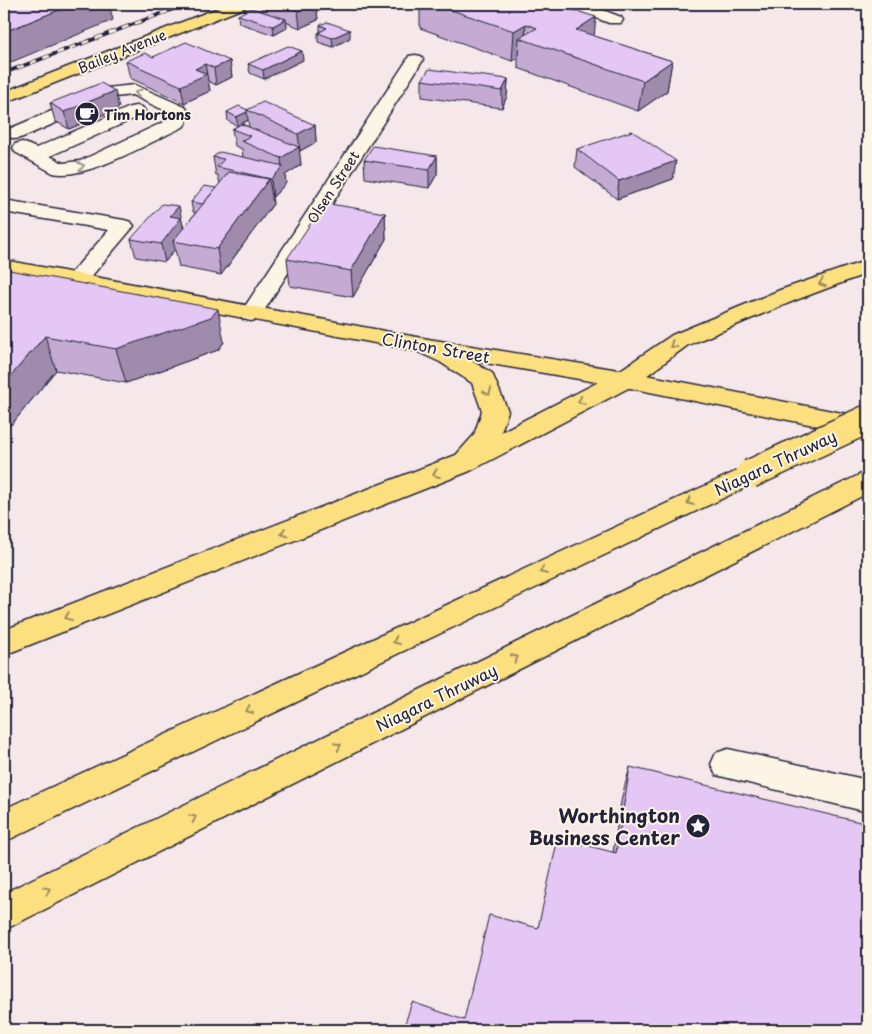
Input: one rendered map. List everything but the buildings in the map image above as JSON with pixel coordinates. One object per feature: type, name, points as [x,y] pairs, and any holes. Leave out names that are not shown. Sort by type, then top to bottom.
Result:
[{"type":"main road","name":"Bailey Avenue","points":[[4,98],[241,4]]},
{"type":"main road","name":"Clinton Street","points":[[4,266],[251,314],[625,379],[868,427]]},
{"type":"main road","points":[[4,643],[461,464],[625,379],[680,340],[788,295],[868,266]]},
{"type":"main road","points":[[422,345],[448,357],[483,379],[495,411],[486,439],[461,464]]},
{"type":"main road","name":"Niagara Thruway","points":[[4,826],[868,419]]},
{"type":"main road","name":"Niagara Thruway","points":[[4,912],[868,482]]},
{"type":"street","points":[[573,4],[615,20]]},
{"type":"street","name":"Olsen Street","points":[[251,314],[415,60]]},
{"type":"street","points":[[4,156],[19,140],[112,92],[135,90],[178,111],[177,123],[84,166],[60,169],[19,140]]},
{"type":"street","points":[[19,140],[136,111]]},
{"type":"street","points":[[4,206],[124,226],[76,280]]},
{"type":"street","points":[[728,764],[868,796]]},
{"type":"railway","points":[[4,73],[187,4]]},
{"type":"place","name":"Tim Hortons","points":[[87,114]]},
{"type":"place","name":"Worthington Business Center","points":[[698,826]]}]
